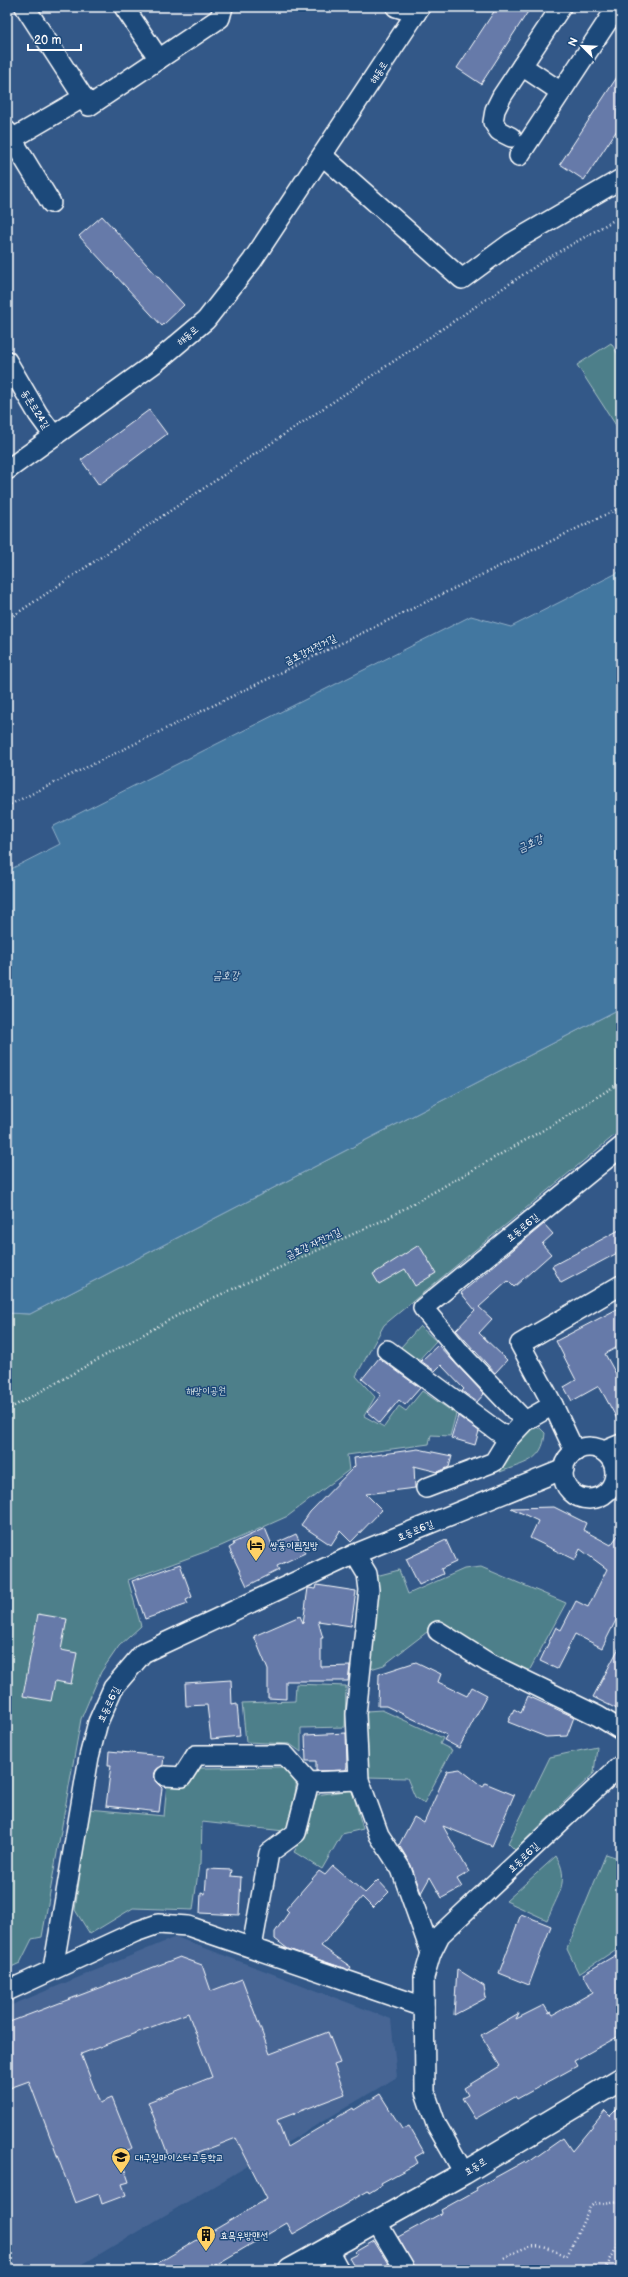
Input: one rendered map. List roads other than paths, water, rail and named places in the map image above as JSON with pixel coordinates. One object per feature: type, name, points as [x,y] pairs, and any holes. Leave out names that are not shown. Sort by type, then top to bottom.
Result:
[{"type":"main road","name":"효동로","points":[[290,2270],[464,2173],[621,2079]]},
{"type":"street","points":[[25,7],[89,106],[220,18],[223,7]]},
{"type":"street","points":[[124,7],[159,59]]},
{"type":"street","points":[[396,7],[418,10]]},
{"type":"street","points":[[511,137],[499,131],[493,122],[495,110],[502,96],[561,7]]},
{"type":"street","points":[[519,156],[617,7]]},
{"type":"street","name":"해동로","points":[[7,470],[155,363],[206,320],[252,261],[323,156],[418,10]]},
{"type":"street","points":[[522,66],[562,92]]},
{"type":"street","points":[[51,203],[10,135],[84,97]]},
{"type":"street","points":[[323,156],[462,279],[511,243],[621,179]]},
{"type":"street","name":"동촌로24길","points":[[7,361],[38,414],[54,436]]},
{"type":"street","name":"효동로6길","points":[[525,1421],[464,1357],[424,1308],[621,1146]]},
{"type":"street","points":[[575,1452],[553,1405],[520,1344],[621,1285]]},
{"type":"street","points":[[387,1350],[508,1439]]},
{"type":"street","points":[[426,1488],[494,1462],[508,1439],[525,1421],[553,1405]]},
{"type":"street","points":[[604,1452],[621,1444]]},
{"type":"street","points":[[587,1447],[596,1448],[604,1452],[614,1465],[615,1493],[595,1498],[579,1496],[566,1486],[564,1469],[566,1461],[575,1452],[587,1447]]},
{"type":"street","name":"효동로6길","points":[[52,1969],[90,1757],[98,1722],[113,1688],[143,1653],[355,1554],[564,1469]]},
{"type":"street","points":[[355,1554],[367,1574],[369,1590],[356,1714],[359,1780],[379,1836],[401,1869],[431,1953]]},
{"type":"street","points":[[438,1631],[487,1662],[598,1716],[621,1730]]},
{"type":"street","points":[[165,1776],[182,1777],[196,1755],[285,1754],[309,1782]]},
{"type":"street","name":"효동로6길","points":[[464,2173],[436,2124],[425,2092],[424,1977],[431,1953],[440,1935],[621,1765]]},
{"type":"street","points":[[309,1782],[359,1780]]},
{"type":"street","points":[[252,1947],[269,1853],[296,1833],[309,1782]]},
{"type":"street","points":[[7,1991],[134,1932],[158,1924],[188,1926],[424,2007]]},
{"type":"street","points":[[376,2221],[405,2270]]},
{"type":"street","points":[[327,2248],[339,2270]]},
{"type":"water","name":"금호강","points":[[621,571],[621,1008],[30,1314],[7,1313],[7,871],[60,844],[52,827],[471,616],[511,627]]},
{"type":"place","name":"쌍둥이찜질방","points":[[256,1562]]},
{"type":"place","name":"대구일마이스터고등학교","points":[[121,2174]]},
{"type":"place","name":"효목우방맨션","points":[[206,2252]]},
{"type":"park label","name":"해맞이공원","points":[[206,1390]]}]
